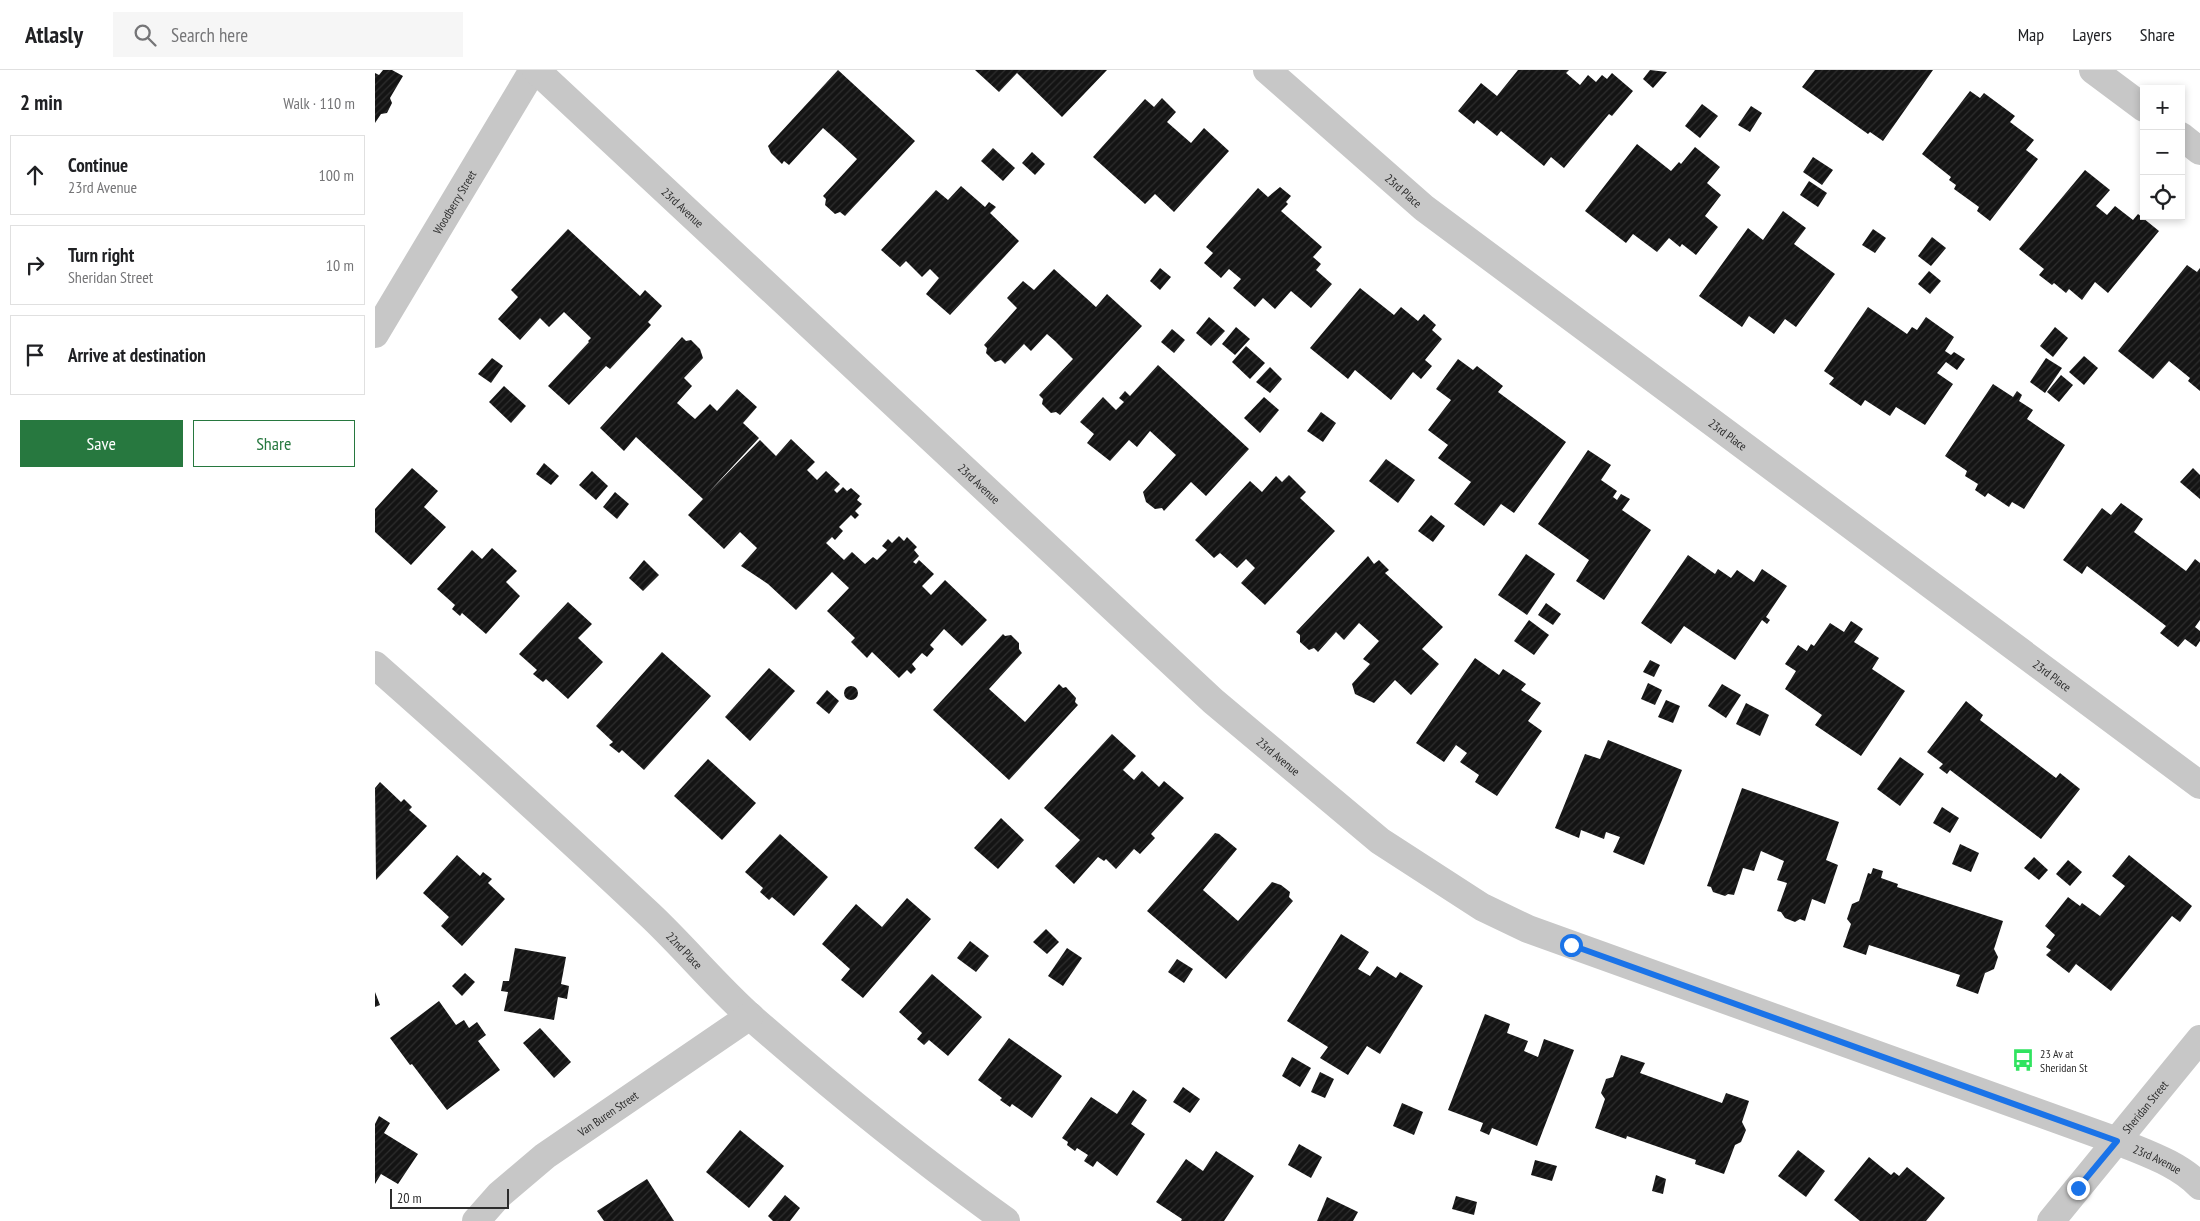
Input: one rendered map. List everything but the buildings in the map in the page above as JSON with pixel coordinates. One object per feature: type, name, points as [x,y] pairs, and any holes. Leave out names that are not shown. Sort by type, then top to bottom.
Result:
[{"type":"street","name":"Woodberry Street","points":[[375,334],[535,70]]},
{"type":"street","name":"23rd Avenue","points":[[535,70],[1213,702],[1380,842],[1482,907],[1528,929],[2117,1141],[2197,1179]]},
{"type":"street","name":"23rd Place","points":[[1267,70],[1424,208],[2200,785]]},
{"type":"street","points":[[2093,70],[2140,105]]},
{"type":"street","points":[[2185,139],[2200,150]]},
{"type":"street","name":"22nd Place","points":[[375,665],[465,743],[645,910],[750,1016],[863,1112],[960,1188],[1006,1221]]},
{"type":"street","name":"Van Buren Street","points":[[476,1221],[499,1195],[545,1156],[750,1016]]},
{"type":"street","name":"Sheridan Street","points":[[2051,1221],[2200,1039]]},
{"type":"place","name":"23 Av at Sheridan St","points":[[2023,1060]]},
{"type":"route","points":[[1571,945],[2117,1141],[2078,1188]]}]
